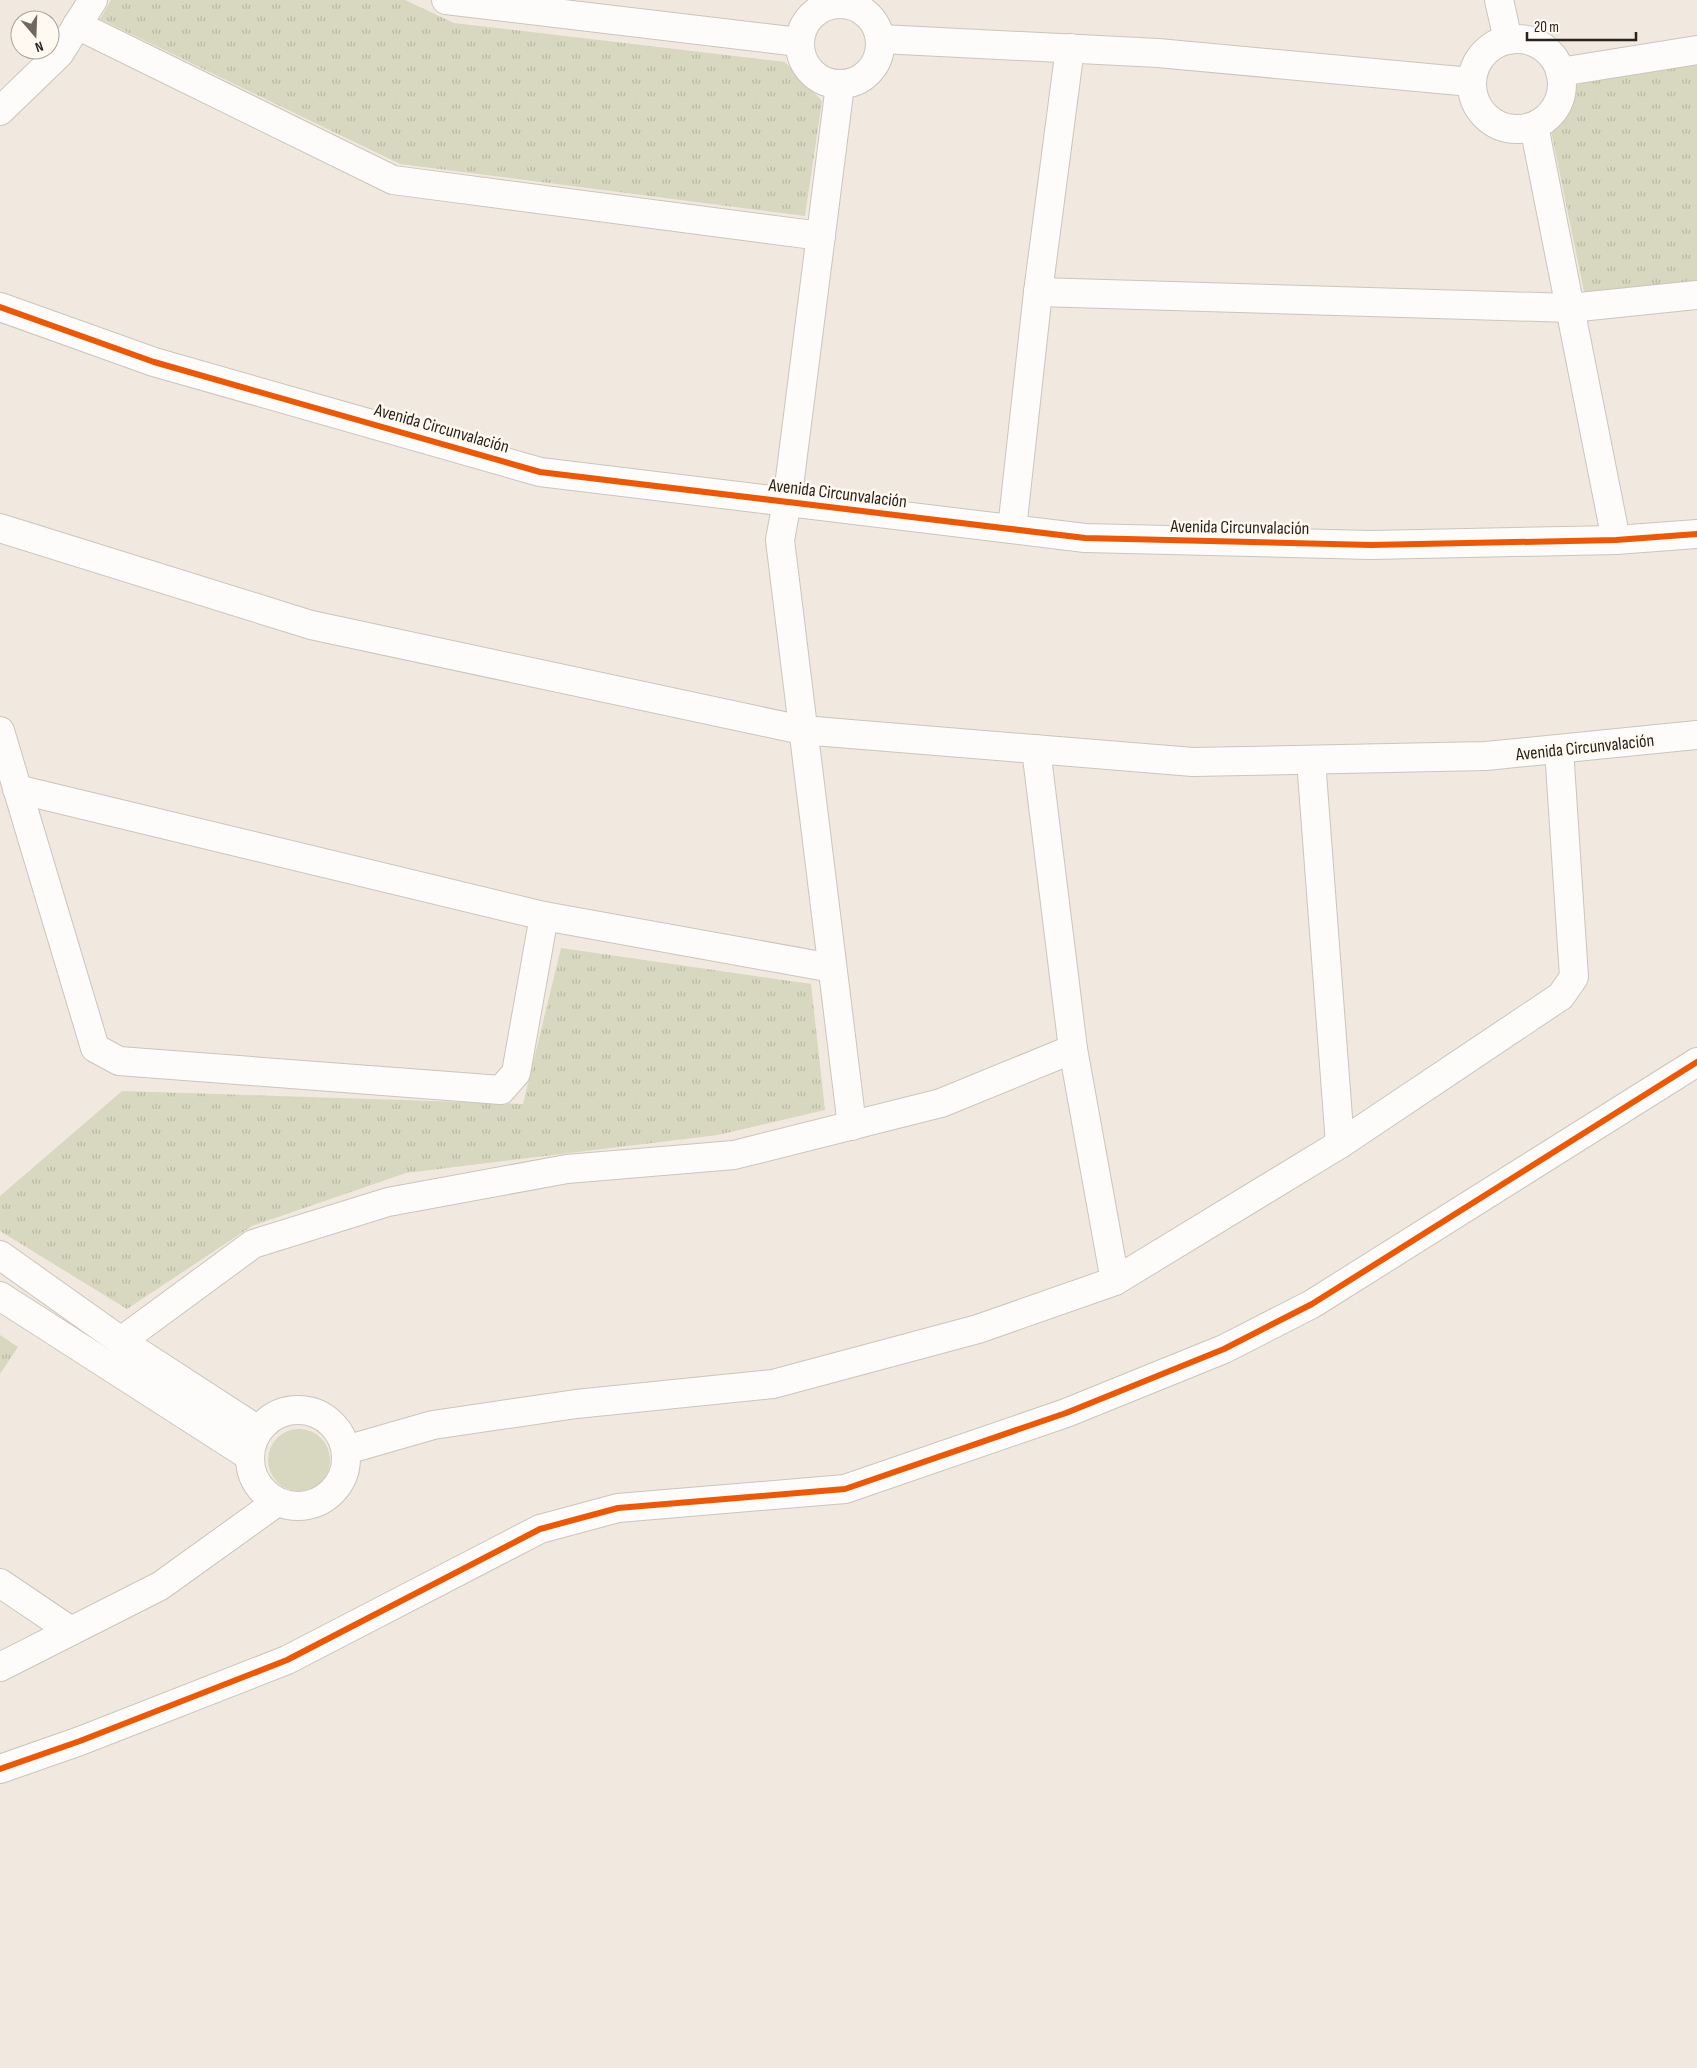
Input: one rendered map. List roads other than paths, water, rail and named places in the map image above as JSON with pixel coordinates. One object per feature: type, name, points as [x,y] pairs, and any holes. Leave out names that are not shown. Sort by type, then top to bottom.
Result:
[{"type":"street","points":[[0,111],[59,54],[92,0]]},
{"type":"street","points":[[446,0],[799,42]]},
{"type":"street","points":[[1499,0],[1508,40]]},
{"type":"street","points":[[843,1],[861,9],[875,21],[881,39],[880,56],[871,71],[857,81],[840,85],[824,82],[810,72],[802,58],[799,42],[803,26],[814,13],[828,5],[843,1]]},
{"type":"street","points":[[77,25],[393,180],[821,236]]},
{"type":"street","points":[[881,39],[1158,54],[1471,82]]},
{"type":"street","points":[[1521,39],[1534,42],[1546,50],[1555,60],[1560,72],[1562,88],[1557,104],[1547,117],[1534,126],[1517,130],[1501,127],[1486,118],[1476,105],[1471,82],[1472,73],[1480,58],[1492,46],[1508,40],[1521,39]]},
{"type":"street","points":[[1012,529],[1038,292],[1070,48]]},
{"type":"street","points":[[1560,72],[1697,50]]},
{"type":"street","points":[[840,85],[787,502],[780,540],[852,1126]]},
{"type":"street","points":[[1534,126],[1616,540]]},
{"type":"street","points":[[1038,292],[1570,308],[1697,295]]},
{"type":"street","name":"Avenida Circunvalación","points":[[0,307],[154,362],[540,472],[1085,538],[1371,545],[1616,540],[1697,534]]},
{"type":"street","name":"Avenida Circunvalación","points":[[0,528],[311,625],[802,730],[1194,762],[1486,756],[1697,735]]},
{"type":"street","points":[[0,731],[94,1048],[119,1061],[501,1090],[516,1073],[544,916]]},
{"type":"street","points":[[1036,749],[1073,1050],[1115,1281]]},
{"type":"street","points":[[346,1450],[434,1425],[576,1404],[773,1384],[978,1329],[1115,1281],[1340,1144],[1561,996],[1574,977],[1559,749]]},
{"type":"street","points":[[1311,760],[1340,1144]]},
{"type":"street","points":[[17,789],[544,916],[832,968]]},
{"type":"street","points":[[121,1341],[253,1244],[388,1202],[567,1169],[734,1154],[941,1103],[1073,1050]]},
{"type":"street","points":[[0,1769],[80,1741],[287,1660],[540,1529],[618,1508],[844,1490],[1066,1413],[1224,1349],[1312,1304],[1697,1062]]},
{"type":"street","points":[[0,1255],[121,1341],[258,1430]]},
{"type":"street","points":[[0,1296],[249,1456]]},
{"type":"street","points":[[297,1409],[319,1414],[337,1428],[346,1450],[345,1470],[336,1489],[319,1503],[298,1507],[277,1502],[262,1491],[252,1475],[249,1456],[251,1442],[258,1430],[275,1415],[297,1409]]},
{"type":"street","points":[[0,1667],[160,1586],[277,1502]]},
{"type":"street","points":[[0,1584],[71,1632]]}]
